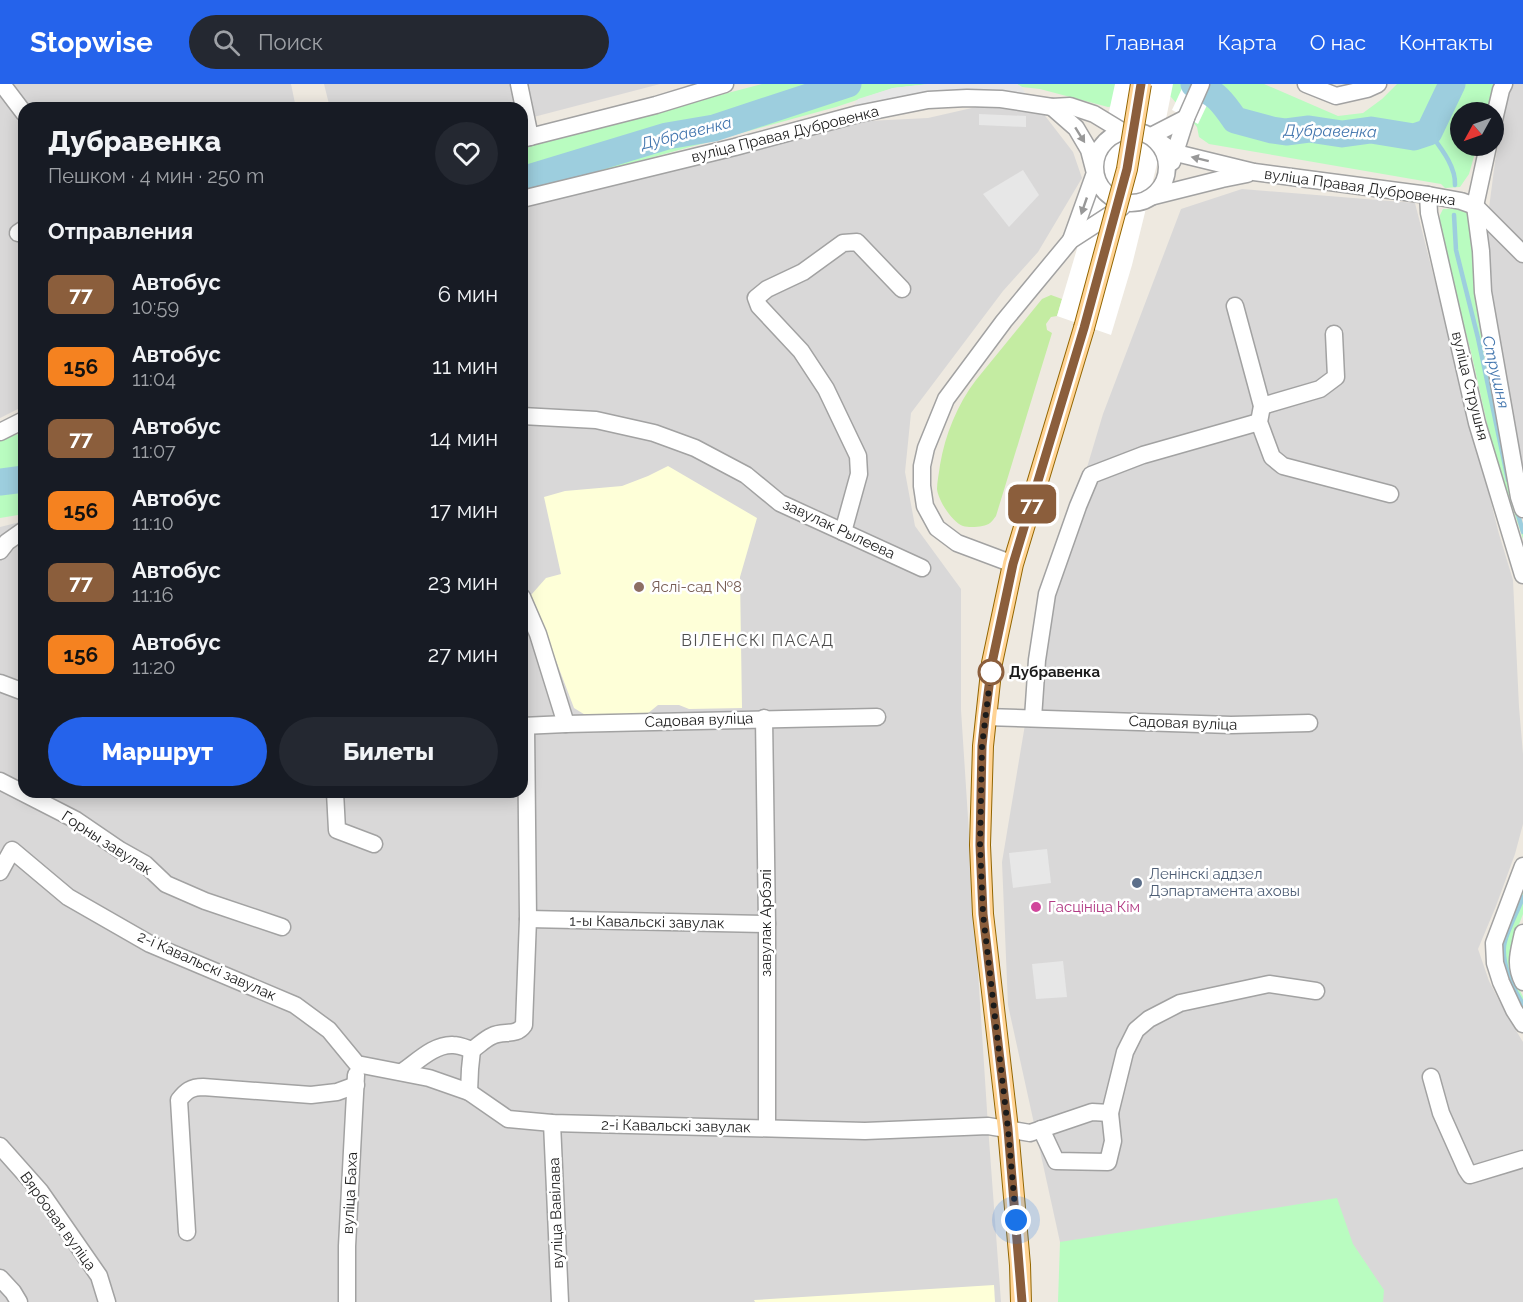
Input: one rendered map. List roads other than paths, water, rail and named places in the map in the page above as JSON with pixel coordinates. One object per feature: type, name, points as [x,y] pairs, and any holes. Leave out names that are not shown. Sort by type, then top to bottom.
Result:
[{"type":"main road","points":[[1022,1302],[1008,1129],[983,914],[980,845],[982,746],[992,663],[1013,564],[1084,328],[1127,169],[1141,84]]},
{"type":"street","points":[[2,84],[18,105]]},
{"type":"street","points":[[519,84],[521,102]]},
{"type":"street","points":[[1154,196],[1163,186],[1186,118],[1201,84]]},
{"type":"street","points":[[1306,84],[1336,96],[1378,84]]},
{"type":"street","points":[[1498,102],[1504,84]]},
{"type":"street","points":[[528,137],[656,105],[717,85]]},
{"type":"street","name":"вуліца Правая Дубровенка","points":[[528,198],[735,147],[858,114],[928,100],[967,98],[1070,106],[1094,114],[1122,131],[1144,132],[1176,153],[1254,172],[1428,195],[1475,206],[1486,156]]},
{"type":"street","points":[[1052,106],[1076,128],[1089,150],[1100,187],[1106,194],[1127,204]]},
{"type":"street","points":[[1168,174],[1167,159],[1162,147],[1151,136],[1186,118]]},
{"type":"street","points":[[1013,564],[957,543],[938,528],[925,506],[922,486],[922,466],[926,448],[946,399],[1004,321],[1071,240],[1095,173],[1097,154],[1105,141],[1122,131]]},
{"type":"street","name":"вуліца Правая Дубровенка","points":[[1071,240],[1127,204],[1139,203],[1154,196],[1222,178],[1254,172]]},
{"type":"street","name":"вуліца Струшня","points":[[1428,195],[1429,213],[1477,423],[1523,575]]},
{"type":"street","points":[[1475,206],[1522,253]]},
{"type":"street","name":"вуліца Струшня","points":[[1475,206],[1481,251],[1483,292],[1519,497],[1523,508]]},
{"type":"street","points":[[843,532],[859,474],[858,456],[826,389],[801,351],[759,306],[756,298],[767,289],[802,272],[843,243],[857,242],[902,289]]},
{"type":"street","points":[[1481,251],[1489,245],[1503,243],[1522,253]]},
{"type":"street","points":[[1235,306],[1272,457],[1283,466],[1390,494]]},
{"type":"street","points":[[1033,718],[1037,660],[1047,594],[1091,475],[1260,414],[1320,389],[1336,377],[1334,334]]},
{"type":"street","name":"завулак Рылеева","points":[[528,416],[596,420],[654,433],[695,448],[746,475],[780,503],[922,568]]},
{"type":"street","points":[[0,432],[18,423]]},
{"type":"street","points":[[0,551],[18,534]]},
{"type":"street","points":[[528,611],[538,634],[566,724]]},
{"type":"street","points":[[0,684],[18,690]]},
{"type":"street","name":"Садовая вуліца","points":[[528,726],[764,718],[877,717]]},
{"type":"street","name":"Садовая вуліца","points":[[985,717],[1231,725],[1309,723]]},
{"type":"street","name":"завулак Арбэлі","points":[[764,718],[767,1128]]},
{"type":"street","name":"Горны завулак","points":[[0,781],[18,790]]},
{"type":"street","name":"Горны завулак","points":[[33,798],[75,820],[146,864],[166,884],[205,901],[282,927]]},
{"type":"street","points":[[335,798],[336,830],[374,844]]},
{"type":"street","points":[[469,1092],[472,1050],[494,1035],[515,1033],[520,1031],[524,1025],[528,919],[525,798]]},
{"type":"street","name":"2-і Кавальскі завулак","points":[[0,872],[12,850],[68,897],[150,944],[295,1005],[329,1030],[357,1064],[429,1078],[469,1092],[508,1119],[552,1124],[865,1131],[988,1126],[1030,1133],[1092,1112],[1110,1113]]},
{"type":"street","points":[[1523,866],[1494,943],[1495,963],[1501,982],[1523,1024]]},
{"type":"street","name":"1-ы Кавальскі завулак","points":[[528,919],[767,924]]},
{"type":"street","points":[[1523,933],[1517,958],[1518,972],[1523,982]]},
{"type":"street","points":[[1041,1129],[1056,1161],[1108,1162],[1113,1141],[1110,1113],[1125,1052],[1136,1030],[1149,1019],[1180,1003],[1269,984],[1316,991]]},
{"type":"street","points":[[402,1072],[429,1052],[442,1046],[455,1045],[472,1050]]},
{"type":"street","points":[[187,1232],[179,1100],[185,1092],[194,1087],[203,1087],[311,1095],[337,1092],[356,1085],[357,1064]]},
{"type":"street","points":[[1431,1077],[1441,1113],[1470,1175],[1523,1159]]},
{"type":"street","name":"вуліца Баха","points":[[347,1302],[347,1246],[356,1085]]},
{"type":"street","name":"вуліца Вавілава","points":[[552,1124],[560,1302]]},
{"type":"street","name":"Вярбовая вуліца","points":[[0,1146],[40,1191],[99,1276],[107,1302]]},
{"type":"street","points":[[0,1278],[20,1302]]},
{"type":"waterway","name":"Дубравенка","points":[[528,178],[667,136],[714,128],[848,84]]},
{"type":"waterway","name":"Дубравенка","points":[[1194,84],[1218,98],[1235,120],[1272,130],[1286,132],[1309,129],[1342,134],[1371,130],[1414,137],[1429,132],[1452,84]]},
{"type":"waterway","name":"Струшня","points":[[1429,132],[1450,164],[1455,185]]},
{"type":"waterway","name":"Струшня","points":[[1454,215],[1456,250],[1478,338],[1508,480]]},
{"type":"waterway","name":"Дубравенка","points":[[0,482],[18,480]]},
{"type":"waterway","name":"Струшня","points":[[1517,511],[1523,532]]},
{"type":"waterway","name":"Струшня","points":[[1523,897],[1504,946],[1509,976],[1523,1004]]},
{"type":"place","name":"Яслі-сад №8","points":[[639,587]]},
{"type":"place","name":"Дубравенка","points":[[991,672]]},
{"type":"place","name":"Ленінскі аддзел Дэпартамента аховы","points":[[1137,883]]},
{"type":"place","name":"Гасцініца Кім","points":[[1036,907]]},
{"type":"district","name":"ВІЛЕНСКІ ПАСАД","points":[[758,640]]}]
